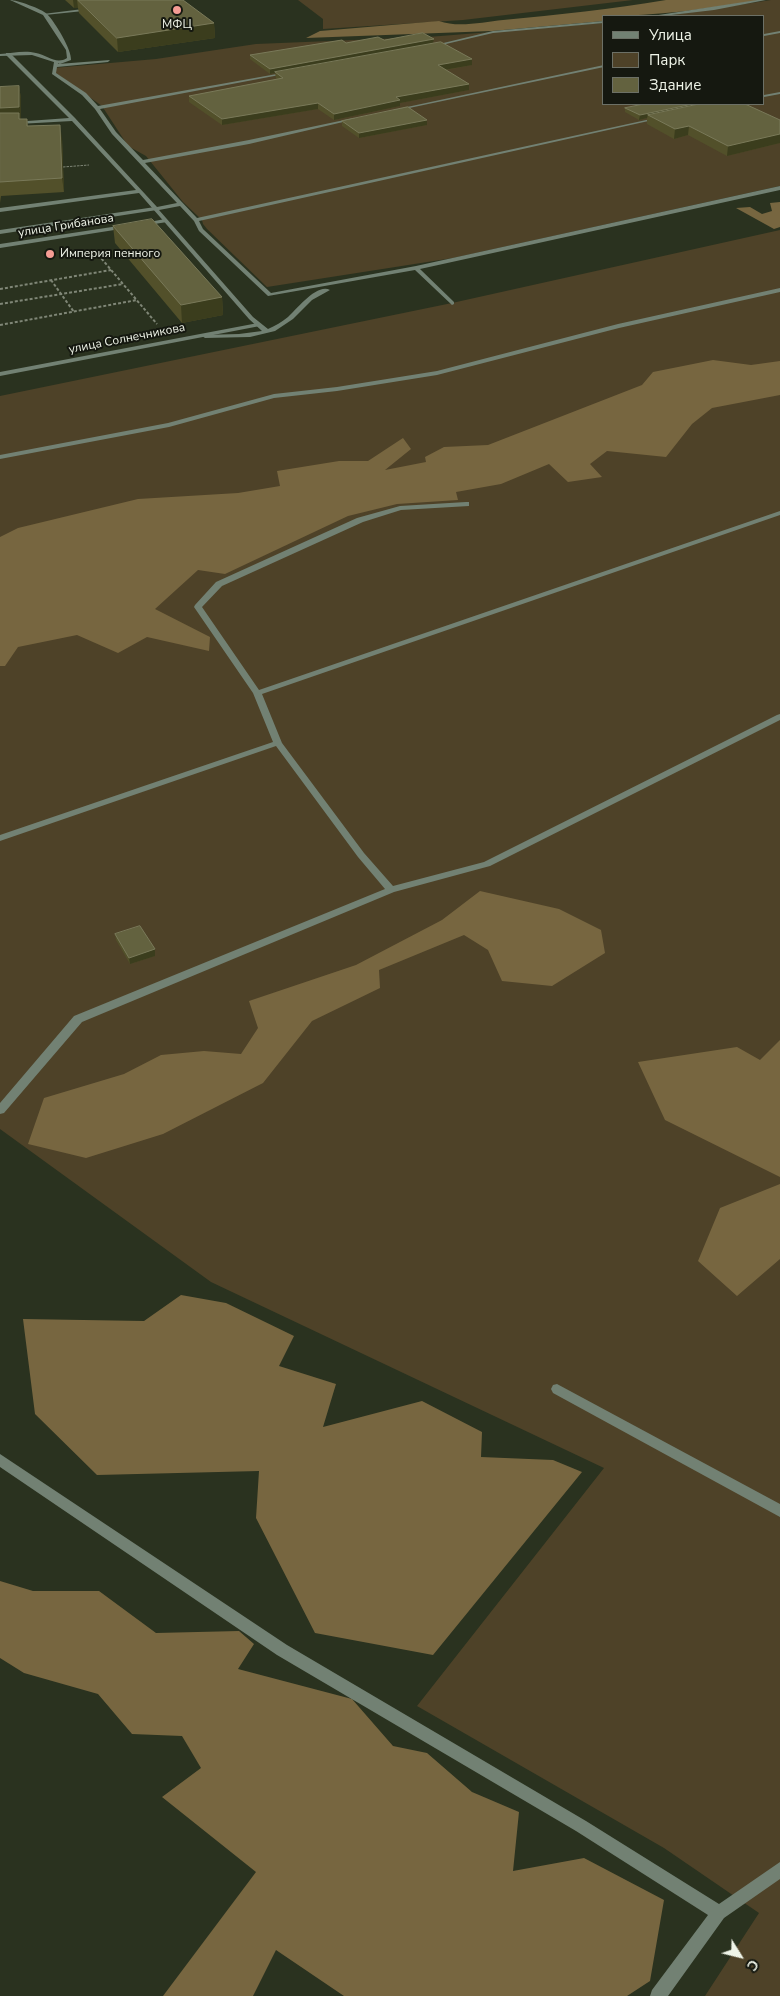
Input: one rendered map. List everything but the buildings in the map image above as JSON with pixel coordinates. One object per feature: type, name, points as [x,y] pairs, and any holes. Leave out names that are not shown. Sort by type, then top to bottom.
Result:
[{"type":"street","points":[[12,0],[45,14],[95,9]]},
{"type":"street","points":[[663,15],[714,9],[764,0]]},
{"type":"street","points":[[45,14],[68,50],[70,57],[69,60],[55,64]]},
{"type":"street","points":[[426,47],[493,32],[602,22]]},
{"type":"street","points":[[765,35],[780,32]]},
{"type":"street","points":[[8,54],[73,119],[140,191],[258,325],[266,331]]},
{"type":"street","points":[[0,55],[35,54],[55,64],[108,61]]},
{"type":"street","points":[[55,64],[54,73],[84,94],[97,108],[114,133],[196,220],[201,230],[270,295],[416,268],[780,188]]},
{"type":"street","points":[[390,111],[602,66]]},
{"type":"street","points":[[97,108],[290,73]]},
{"type":"street","points":[[765,96],[780,93]]},
{"type":"street","points":[[142,162],[249,142],[362,117]]},
{"type":"street","points":[[196,220],[662,118]]},
{"type":"street","points":[[0,124],[73,119]]},
{"type":"street","points":[[0,210],[140,191]]},
{"type":"street","name":"улица Грибанова","points":[[0,232],[181,204]]},
{"type":"street","name":"улица Грибанова","points":[[0,246],[165,221]]},
{"type":"street","points":[[416,268],[452,303]]},
{"type":"street","points":[[205,336],[232,337],[272,330],[290,319],[301,305],[315,295],[347,282]]},
{"type":"street","points":[[0,457],[169,425],[274,396],[337,389],[437,373],[618,326],[780,290]]},
{"type":"street","name":"улица Солнечникова","points":[[0,374],[258,325]]},
{"type":"street","points":[[391,890],[361,855],[278,743],[257,693],[198,607],[218,584],[360,520],[400,508],[466,504]]},
{"type":"street","points":[[257,693],[780,513]]},
{"type":"street","points":[[0,1110],[78,1019],[391,890],[487,864],[780,717]]},
{"type":"street","points":[[0,838],[278,743]]},
{"type":"street","points":[[557,1389],[780,1511]]},
{"type":"street","points":[[0,1460],[282,1650],[581,1826],[719,1913]]},
{"type":"street","points":[[658,1996],[719,1913],[780,1870]]},
{"type":"path","points":[[63,167],[96,165]]},
{"type":"path","points":[[92,247],[160,327]]},
{"type":"path","points":[[0,289],[111,270]]},
{"type":"path","points":[[51,280],[74,312]]},
{"type":"path","points":[[0,304],[123,284]]},
{"type":"path","points":[[1,324],[137,300]]},
{"type":"green space","points":[[298,0],[633,0],[463,20],[323,29],[323,19]]},
{"type":"green space","points":[[780,0],[780,186],[453,258],[267,287],[207,229],[202,220],[183,202],[146,156],[128,146],[102,106],[53,71],[53,68],[156,59],[256,44],[428,37],[602,23],[602,105],[765,105],[765,15],[672,15]]},
{"type":"green space","points":[[780,230],[780,1996],[705,1996],[759,1913],[664,1848],[417,1706],[604,1468],[211,1282],[0,1129],[0,396],[452,303]]},
{"type":"shaded area","points":[[666,0],[760,0],[643,15],[602,15],[602,21],[492,31],[306,38],[320,31],[439,21],[454,24],[471,24]]},
{"type":"shaded area","points":[[780,202],[780,227],[774,229],[736,208],[750,207],[762,214],[772,211],[770,203]]},
{"type":"shaded area","points":[[713,360],[751,365],[780,361],[780,395],[712,408],[692,424],[666,457],[607,451],[590,464],[602,477],[568,482],[549,464],[501,484],[456,492],[458,500],[397,504],[348,516],[225,574],[198,570],[155,609],[210,637],[209,651],[147,637],[118,653],[77,635],[18,647],[5,666],[0,666],[0,537],[18,528],[138,499],[238,493],[280,486],[277,471],[339,461],[368,461],[403,438],[411,449],[385,470],[426,462],[425,457],[444,447],[488,445],[642,385],[653,372]]},
{"type":"shaded area","points":[[480,891],[559,909],[601,930],[605,953],[552,986],[502,981],[488,950],[464,935],[379,970],[380,988],[312,1021],[263,1083],[163,1134],[86,1158],[28,1144],[44,1098],[124,1074],[161,1055],[204,1051],[241,1054],[258,1028],[249,1001],[356,965],[442,920]]},
{"type":"shaded area","points":[[780,1040],[780,1177],[665,1120],[638,1062],[737,1047],[760,1060]]},
{"type":"shaded area","points":[[780,1184],[780,1259],[737,1296],[698,1261],[720,1208]]},
{"type":"shaded area","points":[[181,1295],[226,1303],[294,1336],[279,1366],[336,1384],[323,1427],[422,1401],[482,1432],[481,1457],[553,1460],[582,1472],[433,1655],[315,1633],[256,1518],[259,1471],[97,1475],[35,1414],[23,1319],[144,1321]]},
{"type":"shaded area","points":[[0,1581],[33,1591],[99,1591],[156,1633],[239,1631],[254,1644],[238,1669],[352,1699],[393,1746],[427,1753],[472,1792],[519,1812],[513,1871],[584,1858],[664,1900],[650,1981],[627,1996],[344,1996],[276,1950],[253,1996],[163,1996],[256,1872],[162,1797],[201,1768],[182,1736],[132,1734],[98,1694],[24,1673],[0,1658]]},
{"type":"place","name":"МФЦ","points":[[177,10]]},
{"type":"place","name":"Империя пенного","points":[[50,254]]}]
